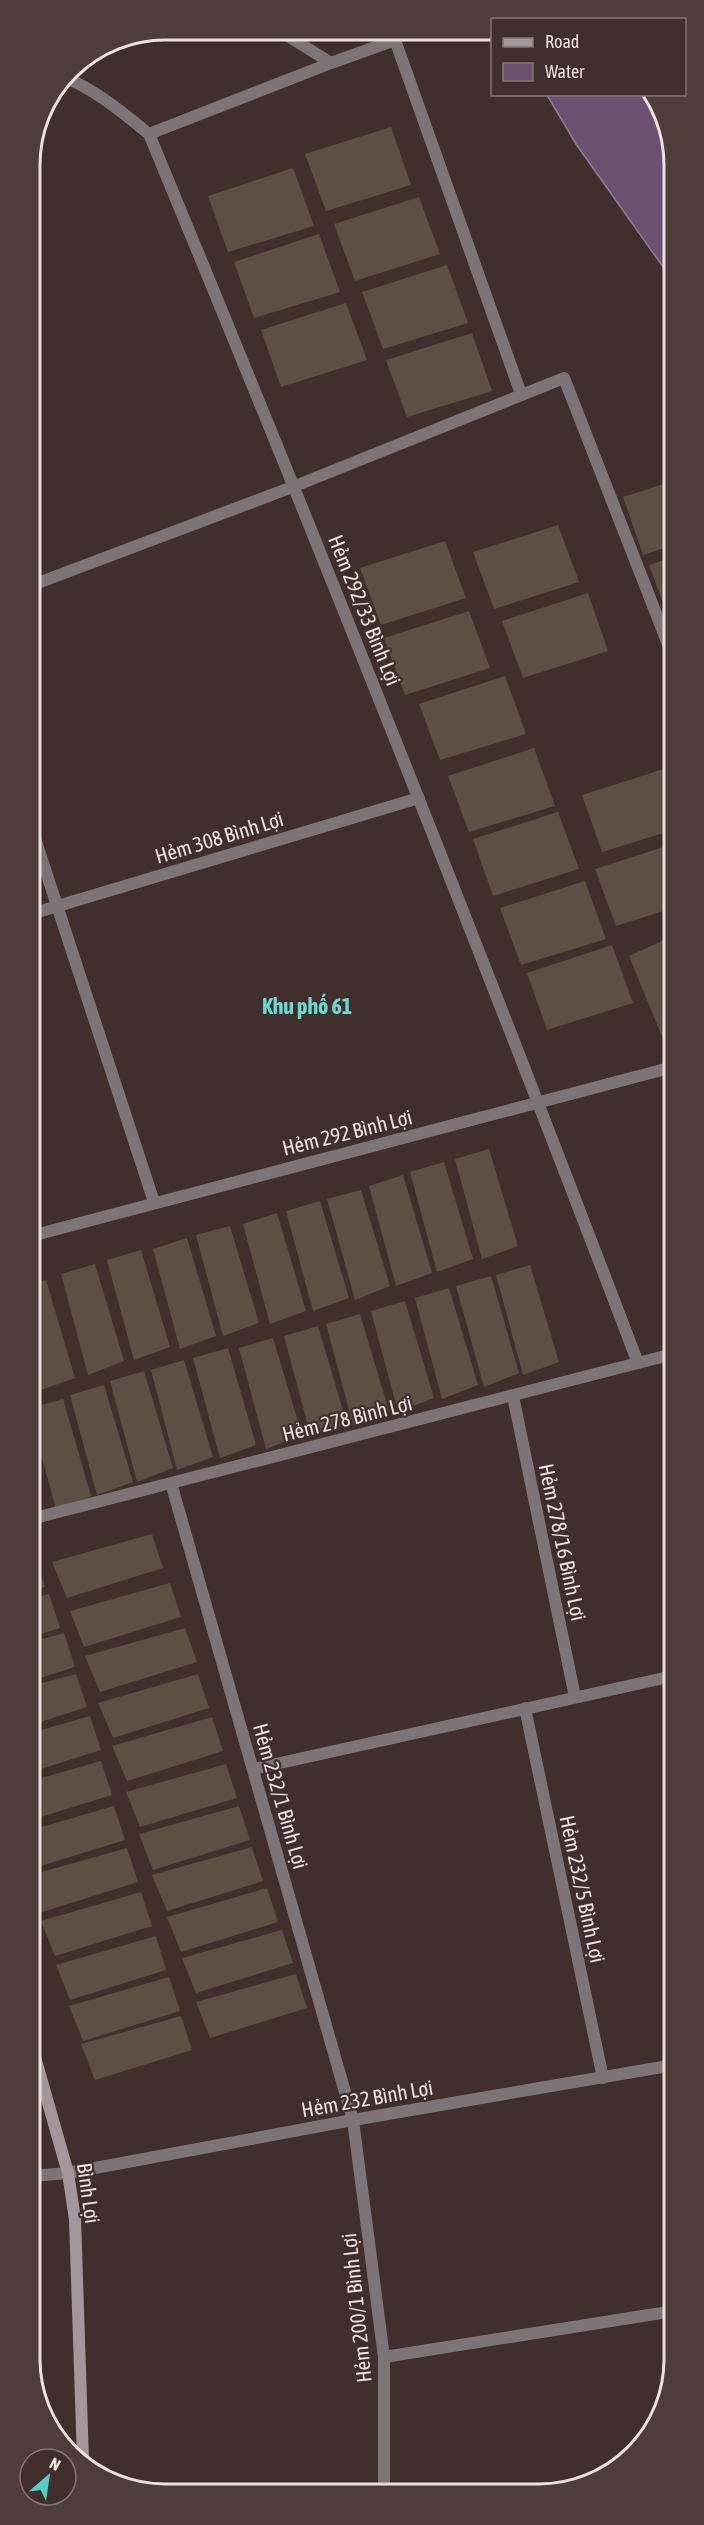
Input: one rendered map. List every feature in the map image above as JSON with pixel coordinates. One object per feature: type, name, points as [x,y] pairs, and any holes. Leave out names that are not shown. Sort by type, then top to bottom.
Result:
[{"type":"street","points":[[294,40],[331,63]]},
{"type":"street","points":[[74,80],[115,107],[149,134],[395,40],[521,394]]},
{"type":"street","name":"Hẻm 292/33 Bình Lợi","points":[[149,134],[295,486],[539,1103],[638,1363]]},
{"type":"street","points":[[41,582],[295,486],[564,378],[664,633]]},
{"type":"street","name":"Hẻm 308 Bình Lợi","points":[[41,911],[419,798]]},
{"type":"street","points":[[41,856],[154,1202]]},
{"type":"street","name":"Hẻm 292 Bình Lợi","points":[[41,1233],[664,1070]]},
{"type":"street","name":"Hẻm 278 Bình Lợi","points":[[40,1517],[663,1356]]},
{"type":"street","name":"Hẻm 278/16 Bình Lợi","points":[[513,1396],[575,1697]]},
{"type":"street","name":"Hẻm 232/1 Bình Lợi","points":[[171,1483],[353,2120]]},
{"type":"street","points":[[253,1769],[663,1678]]},
{"type":"street","name":"Hẻm 232/5 Bình Lợi","points":[[525,1708],[603,2078]]},
{"type":"street","name":"Hẻm 232 Bình Lợi","points":[[40,2175],[68,2173],[353,2120],[663,2067]]},
{"type":"street","name":"Bình Lợi","points":[[40,2075],[68,2173],[75,2219],[83,2453]]},
{"type":"street","name":"Hẻm 200/1 Bình Lợi","points":[[353,2120],[384,2357],[384,2484]]},
{"type":"street","points":[[384,2357],[663,2313]]},
{"type":"water","points":[[548,96],[643,96],[659,133],[664,165],[664,268],[576,144]]},
{"type":"building","points":[[391,127],[411,185],[326,211],[305,154]]},
{"type":"building","points":[[293,168],[314,226],[228,252],[208,196]]},
{"type":"building","points":[[419,197],[440,254],[355,281],[334,224]]},
{"type":"building","points":[[319,234],[340,292],[254,318],[234,262]]},
{"type":"building","points":[[447,265],[468,323],[383,349],[362,292]]},
{"type":"building","points":[[346,303],[367,360],[281,387],[261,330]]},
{"type":"building","points":[[472,333],[492,391],[407,417],[386,360]]},
{"type":"building","points":[[664,484],[664,548],[643,555],[623,497]]},
{"type":"building","points":[[558,525],[579,582],[494,609],[473,552]]},
{"type":"building","points":[[445,541],[466,598],[381,625],[360,568]]},
{"type":"building","points":[[664,560],[664,605],[649,565]]},
{"type":"building","points":[[588,593],[608,651],[523,678],[502,621]]},
{"type":"building","points":[[469,611],[490,668],[405,695],[384,638]]},
{"type":"building","points":[[505,676],[526,734],[440,760],[419,704]]},
{"type":"building","points":[[534,748],[555,806],[469,832],[448,776]]},
{"type":"building","points":[[664,769],[664,833],[602,852],[582,795]]},
{"type":"building","points":[[558,812],[579,869],[493,896],[473,839]]},
{"type":"building","points":[[664,847],[664,911],[616,926],[595,869]]},
{"type":"building","points":[[585,881],[606,939],[521,965],[500,908]]},
{"type":"building","points":[[664,940],[663,1039],[629,956]]},
{"type":"building","points":[[612,945],[633,1003],[547,1030],[527,973]]},
{"type":"building","points":[[489,1149],[518,1246],[482,1259],[455,1159]]},
{"type":"building","points":[[444,1162],[473,1259],[437,1272],[410,1172]]},
{"type":"building","points":[[403,1175],[432,1273],[396,1286],[369,1186]]},
{"type":"building","points":[[361,1190],[390,1286],[355,1300],[327,1199]]},
{"type":"building","points":[[320,1201],[349,1298],[313,1311],[286,1211]]},
{"type":"building","points":[[277,1213],[306,1311],[270,1324],[243,1224]]},
{"type":"building","points":[[230,1226],[259,1323],[223,1336],[196,1235]]},
{"type":"building","points":[[187,1238],[216,1336],[180,1349],[153,1249]]},
{"type":"building","points":[[141,1250],[170,1347],[134,1360],[107,1260]]},
{"type":"building","points":[[95,1264],[124,1361],[88,1375],[61,1274]]},
{"type":"building","points":[[530,1265],[559,1362],[523,1375],[496,1275]]},
{"type":"building","points":[[491,1276],[519,1373],[484,1387],[456,1286]]},
{"type":"building","points":[[46,1280],[75,1378],[40,1390],[40,1282]]},
{"type":"building","points":[[449,1288],[478,1385],[442,1399],[415,1298]]},
{"type":"building","points":[[405,1301],[434,1398],[398,1412],[371,1311]]},
{"type":"building","points":[[360,1314],[389,1411],[353,1425],[326,1324]]},
{"type":"building","points":[[318,1326],[347,1424],[311,1437],[284,1336]]},
{"type":"building","points":[[273,1338],[302,1435],[266,1449],[239,1348]]},
{"type":"building","points":[[228,1348],[256,1445],[220,1458],[193,1358]]},
{"type":"building","points":[[184,1360],[213,1457],[177,1470],[151,1370]]},
{"type":"building","points":[[144,1371],[173,1468],[137,1482],[110,1381]]},
{"type":"building","points":[[104,1385],[133,1482],[97,1495],[70,1395]]},
{"type":"building","points":[[63,1399],[91,1496],[56,1509],[40,1452],[40,1405]]},
{"type":"building","points":[[152,1534],[163,1568],[67,1598],[52,1562]]},
{"type":"building","points":[[40,1573],[45,1587],[40,1588]]},
{"type":"building","points":[[170,1583],[181,1617],[84,1647],[70,1611]]},
{"type":"building","points":[[49,1594],[60,1628],[40,1634],[40,1596]]},
{"type":"building","points":[[185,1628],[197,1662],[100,1692],[85,1656]]},
{"type":"building","points":[[64,1633],[75,1667],[40,1678],[40,1639]]},
{"type":"building","points":[[76,1674],[87,1707],[40,1722],[40,1684]]},
{"type":"building","points":[[198,1674],[209,1708],[113,1738],[98,1703]]},
{"type":"building","points":[[90,1716],[101,1750],[40,1769],[40,1730]]},
{"type":"building","points":[[212,1717],[223,1751],[127,1781],[112,1746]]},
{"type":"building","points":[[101,1761],[112,1795],[40,1817],[40,1778]]},
{"type":"building","points":[[226,1764],[237,1798],[140,1827],[126,1792]]},
{"type":"building","points":[[114,1806],[125,1840],[40,1866],[40,1827]]},
{"type":"building","points":[[239,1806],[250,1840],[153,1870],[139,1834]]},
{"type":"building","points":[[252,1847],[263,1881],[167,1911],[152,1875]]},
{"type":"building","points":[[127,1848],[138,1882],[42,1912],[40,1872]]},
{"type":"building","points":[[267,1888],[278,1922],[181,1952],[167,1917]]},
{"type":"building","points":[[141,1892],[152,1926],[55,1956],[41,1921]]},
{"type":"building","points":[[282,1930],[293,1963],[196,1993],[182,1958]]},
{"type":"building","points":[[156,1936],[166,1970],[70,2000],[56,1965]]},
{"type":"building","points":[[296,1974],[307,2008],[210,2038],[196,2002]]},
{"type":"building","points":[[169,1977],[180,2011],[83,2041],[69,2006]]},
{"type":"building","points":[[181,2016],[192,2050],[95,2080],[81,2044]]},
{"type":"district","name":"Khu phố 61","points":[[307,1006]]}]
